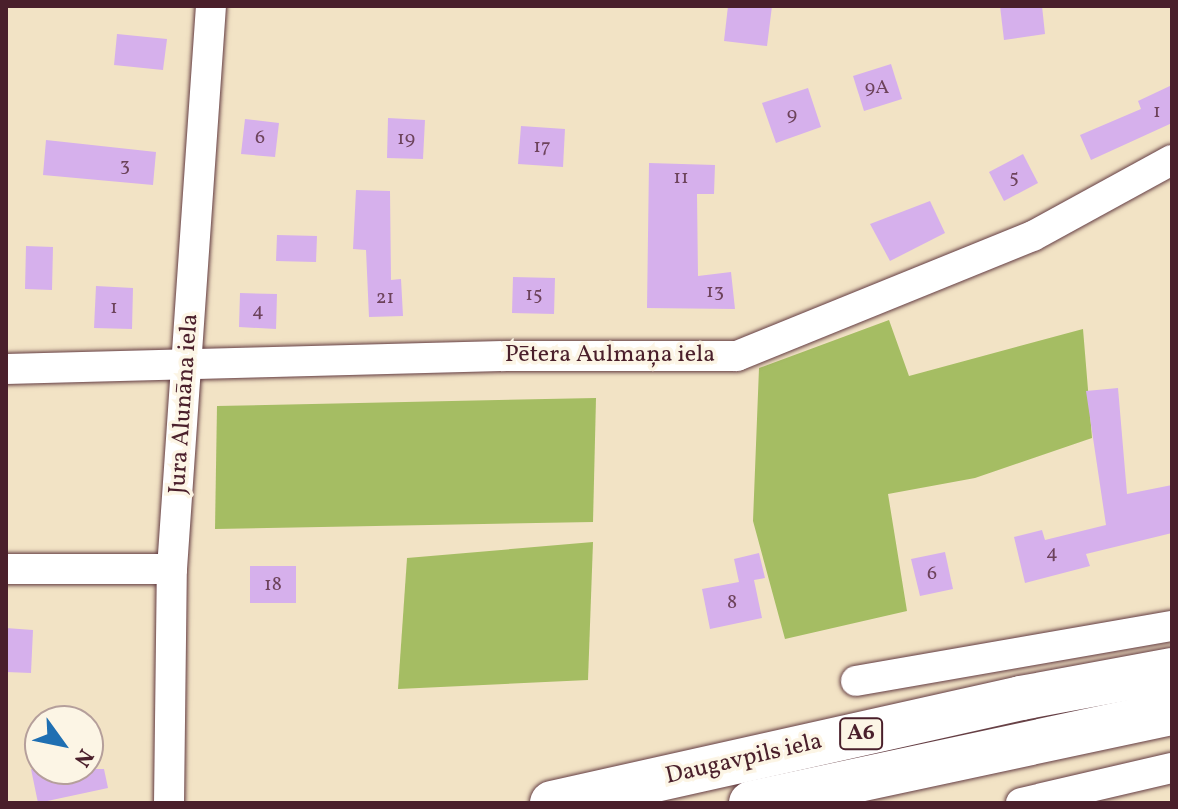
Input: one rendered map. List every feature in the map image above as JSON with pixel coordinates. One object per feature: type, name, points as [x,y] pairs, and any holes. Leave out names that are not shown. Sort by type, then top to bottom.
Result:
[{"type":"highway","name":"Daugavpils iela","points":[[552,803],[1021,698],[1172,670]]},
{"type":"highway","name":"Daugavpils iela","points":[[751,803],[1172,713]]},
{"type":"street","name":"Jura Alunāna iela","points":[[169,803],[172,569],[190,364],[211,6]]},
{"type":"street","name":"Pētera Aulmaņa iela","points":[[6,369],[737,356],[1033,236],[1172,160]]},
{"type":"street","points":[[6,569],[172,569]]},
{"type":"street","points":[[856,681],[1172,626]]},
{"type":"street","points":[[1021,803],[1172,768]]},
{"type":"green space","points":[[889,320],[909,376],[1083,329],[1092,438],[975,478],[888,494],[907,611],[785,639],[753,521],[759,368]]},
{"type":"green space","points":[[596,398],[593,522],[215,529],[217,406]]},
{"type":"green space","points":[[593,542],[588,680],[398,689],[407,558]]},
{"type":"building","points":[[728,6],[772,6],[767,46],[724,41]]},
{"type":"building","points":[[1000,6],[1042,6],[1045,34],[1004,40]]},
{"type":"building","points":[[117,34],[167,39],[163,70],[114,65]]},
{"type":"building","points":[[891,64],[902,99],[864,111],[853,76]]},
{"type":"building","points":[[1172,85],[1172,123],[1091,160],[1080,135],[1141,109],[1138,101]]},
{"type":"building","points":[[808,88],[821,127],[776,143],[762,103]]},
{"type":"building","points":[[388,118],[425,120],[423,159],[387,158]]},
{"type":"building","points":[[245,119],[279,123],[275,157],[241,154]]},
{"type":"building","points":[[521,126],[565,129],[563,167],[518,164]]},
{"type":"building","points":[[46,140],[156,152],[153,185],[43,175]]},
{"type":"building","points":[[1023,154],[1038,183],[1004,201],[989,172]]},
{"type":"building","points":[[649,163],[715,165],[714,194],[697,194],[698,276],[731,272],[735,309],[647,308]]},
{"type":"building","points":[[356,190],[390,191],[391,280],[401,279],[403,316],[369,317],[366,250],[353,249]]},
{"type":"building","points":[[930,201],[945,233],[890,261],[870,224]]},
{"type":"building","points":[[277,235],[317,236],[316,262],[276,261]]},
{"type":"building","points":[[26,246],[53,247],[52,290],[25,289]]},
{"type":"building","points":[[513,277],[555,278],[554,314],[512,313]]},
{"type":"building","points":[[96,286],[133,288],[132,329],[94,328]]},
{"type":"building","points":[[240,293],[277,294],[276,329],[239,327]]},
{"type":"building","points":[[1118,388],[1127,494],[1172,485],[1172,533],[1086,554],[1090,566],[1025,583],[1014,537],[1042,530],[1045,540],[1106,525],[1086,391]]},
{"type":"building","points":[[945,552],[953,589],[920,596],[911,559]]},
{"type":"building","points":[[759,553],[765,578],[754,580],[762,618],[710,629],[702,589],[739,582],[734,559]]},
{"type":"building","points":[[250,566],[296,566],[296,603],[250,603]]},
{"type":"building","points":[[6,628],[33,630],[31,673],[6,672]]},
{"type":"building","points":[[104,769],[108,788],[38,803],[34,785],[104,785]]}]
